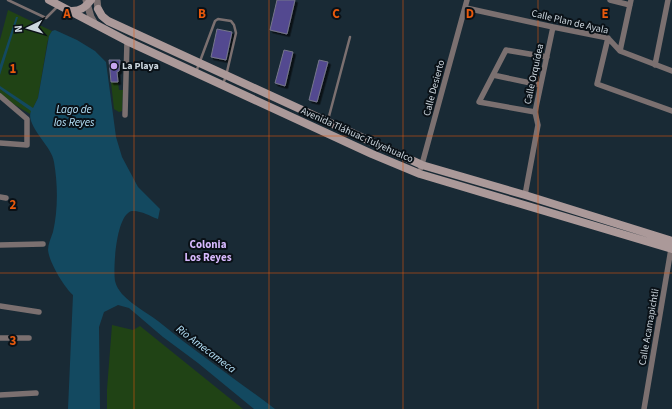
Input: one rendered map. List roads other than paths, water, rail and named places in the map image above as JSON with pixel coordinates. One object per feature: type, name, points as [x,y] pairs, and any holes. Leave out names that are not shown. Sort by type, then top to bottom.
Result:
[{"type":"main road","name":"Avenida Tláhuac Tulyehualco","points":[[49,0],[60,2],[71,11],[127,42],[372,154],[420,174],[488,195],[592,220]]},
{"type":"main road","points":[[71,11],[78,11],[88,2]]},
{"type":"main road","name":"Avenida Tláhuac Tulyehualco","points":[[98,9],[102,16],[108,21],[422,165],[525,195],[592,220],[672,246]]},
{"type":"main road","points":[[325,132],[328,122]]},
{"type":"main road","points":[[372,154],[376,144]]},
{"type":"main road","points":[[448,183],[451,174]]},
{"type":"main road","points":[[488,195],[491,186]]},
{"type":"street","points":[[97,0],[98,9]]},
{"type":"street","name":"Calle Desierto","points":[[420,174],[467,0]]},
{"type":"street","points":[[610,0],[630,2],[620,51],[672,71]]},
{"type":"street","points":[[655,65],[668,0]]},
{"type":"street","points":[[88,2],[91,17],[95,24]]},
{"type":"street","name":"Calle Plan de Ayala","points":[[466,8],[553,28],[608,38],[620,51]]},
{"type":"street","name":"Calle Orquídea","points":[[525,195],[538,125],[535,112],[553,28]]},
{"type":"street","points":[[608,38],[597,84],[672,111]]},
{"type":"street","points":[[125,115],[127,42]]},
{"type":"street","points":[[535,112],[479,102],[506,50],[546,56]]},
{"type":"street","points":[[493,75],[540,85]]},
{"type":"street","points":[[0,96],[27,120],[27,145],[0,143]]},
{"type":"street","points":[[0,245],[43,244]]},
{"type":"street","name":"Calle Acamapichtli","points":[[644,409],[672,246]]},
{"type":"street","points":[[0,306],[39,312]]},
{"type":"street","points":[[0,338],[29,338]]},
{"type":"street","points":[[0,395],[36,393]]},
{"type":"lane","points":[[8,0],[46,18],[60,2]]},
{"type":"lane","points":[[195,72],[200,63],[215,21],[218,19],[231,21],[234,25],[236,33],[223,85]]},
{"type":"lane","points":[[328,122],[350,37]]},
{"type":"water","points":[[16,17],[18,17],[0,75],[0,65]]},
{"type":"water","name":"Lago de los Reyes","points":[[55,30],[77,40],[95,51],[106,62],[116,137],[122,157],[138,187],[160,209],[158,219],[142,212],[132,211],[127,214],[122,221],[115,254],[114,274],[116,285],[122,294],[132,303],[275,409],[254,409],[129,308],[118,305],[104,312],[99,327],[100,409],[68,409],[73,295],[65,286],[58,274],[51,261],[48,250],[55,224],[57,206],[57,188],[54,162],[49,149],[35,130],[30,117],[31,111],[0,89],[0,86],[33,108],[38,98],[49,36],[52,31]]},
{"type":"place","name":"La Playa","points":[[114,66]]},
{"type":"district","name":"Colonia Los Reyes","points":[[208,250]]},
{"type":"water label","name":"Rio Amecameca","points":[[206,349]]}]
